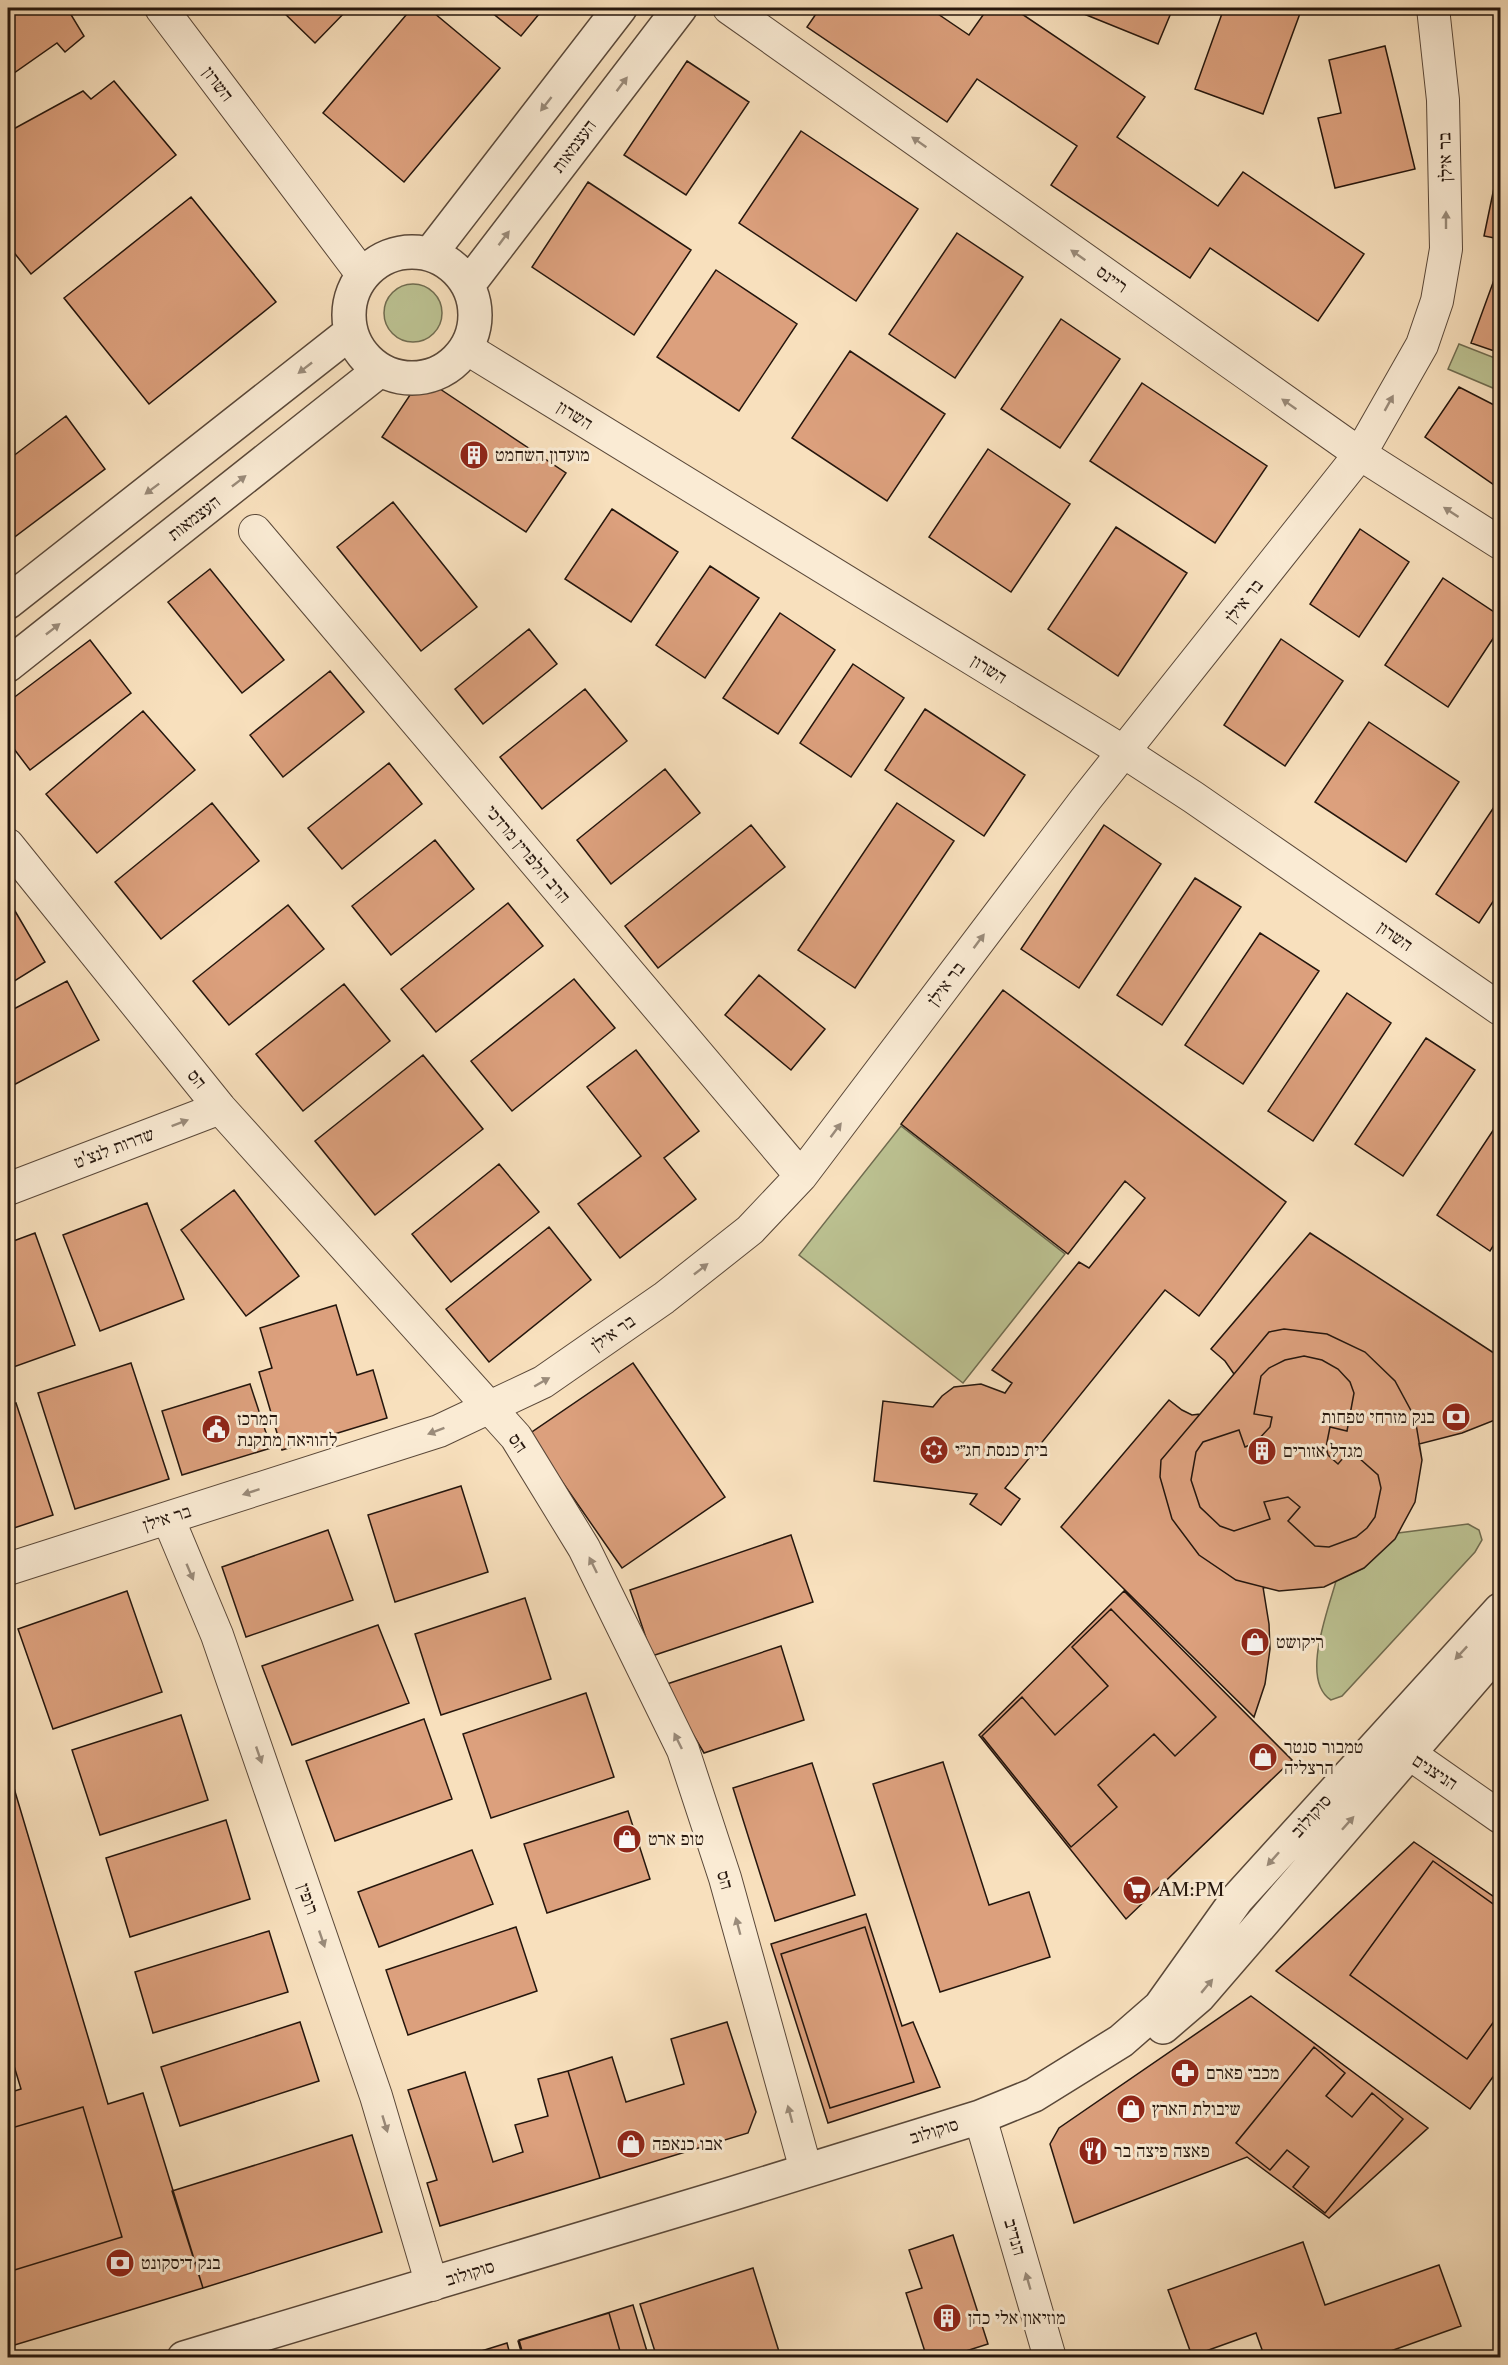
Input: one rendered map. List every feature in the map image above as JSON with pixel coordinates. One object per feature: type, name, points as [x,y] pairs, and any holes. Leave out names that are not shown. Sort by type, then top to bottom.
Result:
[{"type":"street","name":"השרון","points":[[161,8],[362,274]]},
{"type":"street","points":[[430,254],[620,8]]},
{"type":"street","name":"העצמאות","points":[[468,285],[681,8]]},
{"type":"street","name":"ריינס","points":[[729,8],[1360,454],[1500,543]]},
{"type":"street","name":"בר אילן","points":[[8,1569],[439,1431],[543,1382],[664,1298],[750,1230],[801,1176],[1086,798],[1360,454],[1422,345],[1437,302],[1446,249],[1444,132],[1433,8]]},
{"type":"street","points":[[411,251],[430,254],[445,260],[458,271],[468,285],[475,316],[473,333],[466,348],[453,363],[437,373],[418,378],[398,377],[380,370],[364,357],[351,332],[348,305],[362,274],[376,262],[393,254],[411,251]]},
{"type":"street","points":[[8,602],[351,332]]},
{"type":"street","name":"השרון","points":[[466,348],[1124,752],[1500,1009]]},
{"type":"street","name":"העצמאות","points":[[8,665],[380,370]]},
{"type":"street","name":"הרב הלפרין מרדכי","points":[[255,531],[801,1176]]},
{"type":"street","name":"הס","points":[[8,845],[220,1108],[516,1437],[584,1548],[683,1750],[725,1878],[806,2170]]},
{"type":"street","name":"שדרות לנצ'ט","points":[[8,1189],[220,1108]]},
{"type":"street","name":"רופין","points":[[168,1518],[217,1635],[376,2096],[432,2285]]},
{"type":"street","name":"סוקולוב","points":[[245,2358],[982,2125],[1093,2060],[1121,2042],[1160,2007],[1237,1899],[1500,1610]]},
{"type":"street","name":"סוקולוב","points":[[184,2358],[432,2285],[806,2170],[982,2125],[1012,2123],[1103,2073],[1199,1996],[1311,1863],[1410,1754],[1500,1648]]},
{"type":"street","name":"הניצנים","points":[[1362,1759],[1410,1754],[1500,1817]]},
{"type":"street","name":"הנדיב","points":[[982,2125],[1050,2358]]},
{"type":"green space","points":[[407,284],[419,284],[434,292],[442,307],[442,319],[434,334],[419,342],[407,342],[392,334],[384,319],[384,307],[392,292]]},
{"type":"green space","points":[[1459,344],[1500,360],[1500,391],[1448,369]]},
{"type":"green space","points":[[901,1126],[1065,1254],[963,1383],[799,1255]]},
{"type":"green space","points":[[1468,1524],[1479,1530],[1482,1540],[1475,1552],[1342,1696],[1331,1700],[1322,1690],[1317,1661],[1323,1627],[1336,1581],[1364,1568],[1398,1533]]},
{"type":"building","points":[[8,8],[67,8],[84,36],[65,52],[57,43],[14,73],[8,67]]},
{"type":"building","points":[[279,8],[349,8],[315,43]]},
{"type":"building","points":[[412,8],[428,8],[500,68],[404,182],[323,113]]},
{"type":"building","points":[[486,8],[544,8],[521,36]]},
{"type":"building","points":[[820,8],[929,8],[969,35],[988,8],[1013,8],[1145,97],[1117,137],[1218,206],[1243,172],[1364,254],[1318,321],[1210,248],[1190,278],[1051,185],[1077,146],[977,79],[947,122],[807,27]]},
{"type":"building","points":[[1086,8],[1173,8],[1158,44],[1084,14]]},
{"type":"building","points":[[1224,8],[1302,8],[1263,114],[1195,89]]},
{"type":"building","points":[[1498,8],[1500,8],[1500,53],[1496,53]]},
{"type":"building","points":[[1385,46],[1415,169],[1335,188],[1318,118],[1341,113],[1329,60]]},
{"type":"building","points":[[687,61],[749,102],[686,195],[624,155]]},
{"type":"building","points":[[114,81],[176,155],[31,274],[8,245],[8,168],[12,164],[8,160],[8,132],[83,91],[91,99]]},
{"type":"building","points":[[801,131],[918,209],[856,301],[739,223]]},
{"type":"building","points":[[1500,159],[1500,239],[1484,236]]},
{"type":"building","points":[[588,182],[691,250],[634,335],[532,267]]},
{"type":"building","points":[[191,197],[276,302],[149,404],[64,298]]},
{"type":"building","points":[[957,233],[1023,277],[955,378],[889,334]]},
{"type":"building","points":[[716,270],[797,324],[739,411],[657,357]]},
{"type":"building","points":[[1494,280],[1500,283],[1500,353],[1471,343]]},
{"type":"building","points":[[1061,319],[1120,359],[1060,448],[1001,409]]},
{"type":"building","points":[[850,351],[945,414],[887,501],[792,438]]},
{"type":"building","name":"מועדון השחמט","points":[[422,377],[566,473],[526,532],[382,437]]},
{"type":"building","points":[[1142,383],[1267,466],[1215,543],[1090,461]]},
{"type":"building","points":[[1459,387],[1500,408],[1500,489],[1425,437]]},
{"type":"building","points":[[66,416],[105,469],[8,542],[8,460]]},
{"type":"building","points":[[988,449],[1070,504],[1011,592],[929,537]]},
{"type":"building","points":[[393,502],[477,607],[421,651],[337,547]]},
{"type":"building","points":[[612,509],[678,552],[631,622],[565,579]]},
{"type":"building","points":[[1116,527],[1187,573],[1118,676],[1048,629]]},
{"type":"building","points":[[1360,529],[1409,562],[1359,637],[1310,604]]},
{"type":"building","points":[[710,566],[759,598],[705,678],[656,645]]},
{"type":"building","points":[[210,569],[284,660],[242,693],[168,602]]},
{"type":"building","points":[[1443,578],[1500,616],[1500,628],[1448,707],[1385,665]]},
{"type":"building","points":[[780,613],[835,650],[778,734],[723,698]]},
{"type":"building","points":[[529,629],[557,664],[483,724],[455,689]]},
{"type":"building","points":[[1281,639],[1343,681],[1285,766],[1224,725]]},
{"type":"building","points":[[90,640],[131,693],[30,770],[8,741],[8,702]]},
{"type":"building","points":[[853,664],[904,698],[851,777],[800,743]]},
{"type":"building","points":[[330,671],[364,712],[283,777],[250,735]]},
{"type":"building","points":[[585,689],[627,741],[542,809],[500,757]]},
{"type":"building","points":[[925,709],[1025,775],[984,836],[885,770]]},
{"type":"building","points":[[143,711],[195,770],[97,853],[46,794]]},
{"type":"building","points":[[1369,722],[1459,782],[1406,862],[1315,802]]},
{"type":"building","points":[[389,763],[422,804],[342,869],[308,828]]},
{"type":"building","points":[[665,769],[700,813],[611,884],[577,840]]},
{"type":"building","points":[[1500,798],[1500,891],[1479,923],[1436,894]]},
{"type":"building","points":[[212,803],[259,861],[161,939],[115,882]]},
{"type":"building","points":[[897,803],[954,841],[855,988],[798,950]]},
{"type":"building","points":[[751,825],[785,867],[658,968],[625,926]]},
{"type":"building","points":[[1104,825],[1161,864],[1079,988],[1021,949]]},
{"type":"building","points":[[435,840],[474,889],[391,955],[352,906]]},
{"type":"building","points":[[1195,878],[1241,907],[1162,1025],[1117,995]]},
{"type":"building","points":[[508,903],[543,946],[436,1032],[401,989]]},
{"type":"building","points":[[288,905],[324,949],[229,1025],[193,981]]},
{"type":"building","points":[[15,911],[45,962],[8,985],[8,915]]},
{"type":"building","points":[[1260,933],[1319,971],[1243,1084],[1185,1045]]},
{"type":"building","points":[[759,975],[825,1029],[791,1070],[725,1015]]},
{"type":"building","points":[[574,979],[615,1028],[512,1111],[471,1061]]},
{"type":"building","points":[[67,981],[99,1040],[8,1088],[8,1012]]},
{"type":"building","points":[[344,984],[390,1041],[303,1111],[256,1054]]},
{"type":"building","points":[[1003,990],[1286,1202],[1199,1316],[1165,1290],[1005,1488],[1020,1499],[1001,1525],[970,1504],[977,1494],[874,1481],[883,1401],[933,1407],[954,1387],[981,1384],[1005,1393],[1012,1383],[992,1370],[1079,1262],[1089,1268],[1145,1198],[1125,1181],[1068,1254],[901,1124]]},
{"type":"building","points":[[1347,993],[1391,1023],[1313,1141],[1268,1111]]},
{"type":"building","points":[[1426,1038],[1475,1070],[1403,1176],[1355,1144]]},
{"type":"building","points":[[636,1050],[699,1131],[664,1158],[696,1199],[620,1258],[578,1204],[641,1156],[587,1087]]},
{"type":"building","points":[[423,1055],[483,1129],[375,1215],[315,1141]]},
{"type":"building","points":[[1500,1120],[1500,1235],[1490,1251],[1437,1215]]},
{"type":"building","points":[[499,1164],[539,1212],[451,1282],[412,1234]]},
{"type":"building","points":[[234,1190],[299,1276],[246,1316],[181,1230]]},
{"type":"building","points":[[147,1203],[184,1299],[100,1331],[63,1235]]},
{"type":"building","points":[[549,1227],[591,1280],[489,1362],[446,1309]]},
{"type":"building","points":[[35,1233],[75,1345],[8,1369],[8,1243]]},
{"type":"building","points":[[1310,1233],[1500,1357],[1500,1418],[1462,1433],[1419,1444],[1422,1460],[1415,1502],[1395,1539],[1364,1568],[1324,1587],[1279,1591],[1263,1587],[1269,1624],[1270,1649],[1265,1684],[1254,1717],[1061,1527],[1169,1400],[1192,1415],[1200,1414],[1234,1374],[1225,1361],[1211,1349]]},
{"type":"building","points":[[336,1305],[357,1375],[373,1370],[387,1418],[282,1450],[259,1372],[272,1368],[260,1328]]},
{"type":"building","points":[[1284,1329],[1327,1334],[1365,1352],[1395,1381],[1415,1418],[1422,1460],[1415,1502],[1395,1539],[1364,1568],[1324,1587],[1279,1591],[1236,1580],[1199,1555],[1172,1519],[1160,1477],[1161,1460],[1269,1332]]},
{"type":"building","name":"מגדל אזורים","points":[[1304,1356],[1322,1360],[1338,1369],[1350,1382],[1354,1393],[1347,1431],[1330,1427],[1326,1447],[1328,1455],[1338,1464],[1350,1450],[1378,1475],[1381,1488],[1375,1517],[1367,1528],[1356,1537],[1329,1547],[1315,1546],[1288,1521],[1300,1507],[1288,1497],[1264,1502],[1270,1519],[1234,1531],[1220,1526],[1200,1507],[1191,1480],[1196,1452],[1203,1442],[1239,1430],[1245,1447],[1255,1443],[1270,1427],[1272,1417],[1254,1414],[1261,1376],[1269,1368],[1285,1360]]},
{"type":"building","points":[[131,1363],[169,1479],[75,1509],[38,1393]]},
{"type":"building","points":[[633,1363],[725,1497],[622,1568],[529,1434]]},
{"type":"building","name":"המרכז להוראה מתקנת","points":[[250,1384],[271,1448],[182,1475],[162,1411]]},
{"type":"building","points":[[16,1403],[53,1515],[8,1530],[8,1406]]},
{"type":"building","points":[[461,1486],[488,1572],[395,1602],[368,1515]]},
{"type":"building","points":[[328,1530],[353,1600],[246,1637],[222,1567]]},
{"type":"building","points":[[791,1535],[813,1602],[652,1656],[630,1590]]},
{"type":"building","points":[[127,1591],[162,1692],[53,1729],[18,1629]]},
{"type":"building","points":[[1124,1591],[1292,1760],[1126,1919],[979,1735]]},
{"type":"building","points":[[525,1598],[551,1679],[441,1715],[415,1634]]},
{"type":"building","points":[[1111,1609],[1216,1717],[1175,1756],[1154,1734],[1098,1785],[1117,1807],[1071,1847],[982,1736],[1022,1697],[1055,1735],[1108,1686],[1072,1647]]},
{"type":"building","points":[[378,1625],[409,1703],[292,1745],[262,1666]]},
{"type":"building","points":[[781,1646],[804,1720],[704,1753],[664,1685]]},
{"type":"building","points":[[586,1693],[614,1777],[491,1818],[463,1734]]},
{"type":"building","points":[[181,1715],[208,1800],[100,1835],[72,1750]]},
{"type":"building","points":[[424,1719],[452,1799],[335,1841],[306,1761]]},
{"type":"building","points":[[943,1762],[989,1905],[1029,1892],[1050,1957],[940,1992],[873,1784]]},
{"type":"building","points":[[812,1763],[855,1895],[775,1921],[733,1788]]},
{"type":"building","points":[[8,1768],[108,2104],[143,2093],[203,2288],[8,2347],[8,2093],[21,2089],[8,2046]]},
{"type":"building","points":[[628,1811],[650,1879],[547,1913],[524,1844]]},
{"type":"building","points":[[226,1820],[250,1899],[130,1937],[106,1858]]},
{"type":"building","points":[[1414,1842],[1500,1901],[1500,2067],[1470,2109],[1276,1971]]},
{"type":"building","points":[[472,1850],[493,1904],[379,1947],[358,1892]]},
{"type":"building","points":[[1433,1861],[1500,1909],[1500,2013],[1467,2059],[1350,1975]]},
{"type":"building","points":[[866,1914],[902,2026],[913,2022],[940,2087],[828,2123],[771,1944]]},
{"type":"building","points":[[516,1927],[537,1991],[408,2035],[386,1970]]},
{"type":"building","points":[[865,1927],[914,2082],[830,2108],[781,1954]]},
{"type":"building","points":[[269,1931],[288,1992],[153,2033],[135,1972]]},
{"type":"building","points":[[1251,1996],[1428,2128],[1329,2218],[1247,2157],[1074,2223],[1050,2144],[1059,2128]]},
{"type":"building","points":[[300,2022],[319,2081],[180,2126],[161,2067]]},
{"type":"building","points":[[727,2022],[756,2112],[748,2133],[600,2178],[568,2071],[612,2057],[626,2102],[684,2084],[671,2039]]},
{"type":"building","points":[[1314,2047],[1345,2073],[1326,2096],[1352,2117],[1372,2093],[1403,2119],[1325,2213],[1293,2187],[1309,2167],[1287,2150],[1270,2170],[1236,2143]]},
{"type":"building","points":[[568,2071],[600,2178],[440,2226],[427,2183],[437,2180],[408,2090],[465,2072],[493,2162],[523,2152],[515,2125],[548,2116],[538,2079]]},
{"type":"building","points":[[83,2107],[122,2237],[8,2272],[8,2129]]},
{"type":"building","points":[[352,2135],[382,2232],[203,2288],[172,2191]]},
{"type":"building","name":"מוזיאון אלי כהן","points":[[953,2235],[988,2344],[944,2358],[927,2358],[906,2293],[922,2288],[909,2250]]},
{"type":"building","points":[[1303,2242],[1325,2305],[1439,2265],[1461,2326],[1371,2358],[1265,2358],[1256,2333],[1192,2356],[1168,2290]]},
{"type":"building","points":[[753,2268],[781,2358],[657,2358],[640,2304]]},
{"type":"building","points":[[633,2305],[649,2358],[523,2358],[518,2341]]},
{"type":"building","points":[[609,2313],[622,2358],[524,2358],[519,2340]]},
{"type":"building","points":[[507,2343],[511,2358],[459,2358]]},
{"type":"building","points":[[1500,2348],[1500,2358],[1474,2358]]},
{"type":"place","name":"מועדון השחמט","points":[[474,455]]},
{"type":"place","name":"בנק מזרחי טפחות","points":[[1456,1417]]},
{"type":"place","name":"המרכז להוראה מתקנת","points":[[216,1429]]},
{"type":"place","name":"בית כנסת חג״י","points":[[934,1450]]},
{"type":"place","name":"מגדל אזורים","points":[[1262,1451]]},
{"type":"place","name":"ריקושט","points":[[1255,1642]]},
{"type":"place","name":"טמבור סנטר הרצליה","points":[[1263,1757]]},
{"type":"place","name":"טופ ארט","points":[[627,1839]]},
{"type":"place","name":"AM:PM","points":[[1137,1890]]},
{"type":"place","name":"מכבי פארם","points":[[1185,2073]]},
{"type":"place","name":"שיבולת הארץ","points":[[1131,2109]]},
{"type":"place","name":"אבו כנאפה","points":[[631,2144]]},
{"type":"place","name":"פאצה פיצה בר","points":[[1093,2151]]},
{"type":"place","name":"בנק דיסקונט","points":[[120,2263]]},
{"type":"place","name":"מוזיאון אלי כהן","points":[[947,2318]]}]
